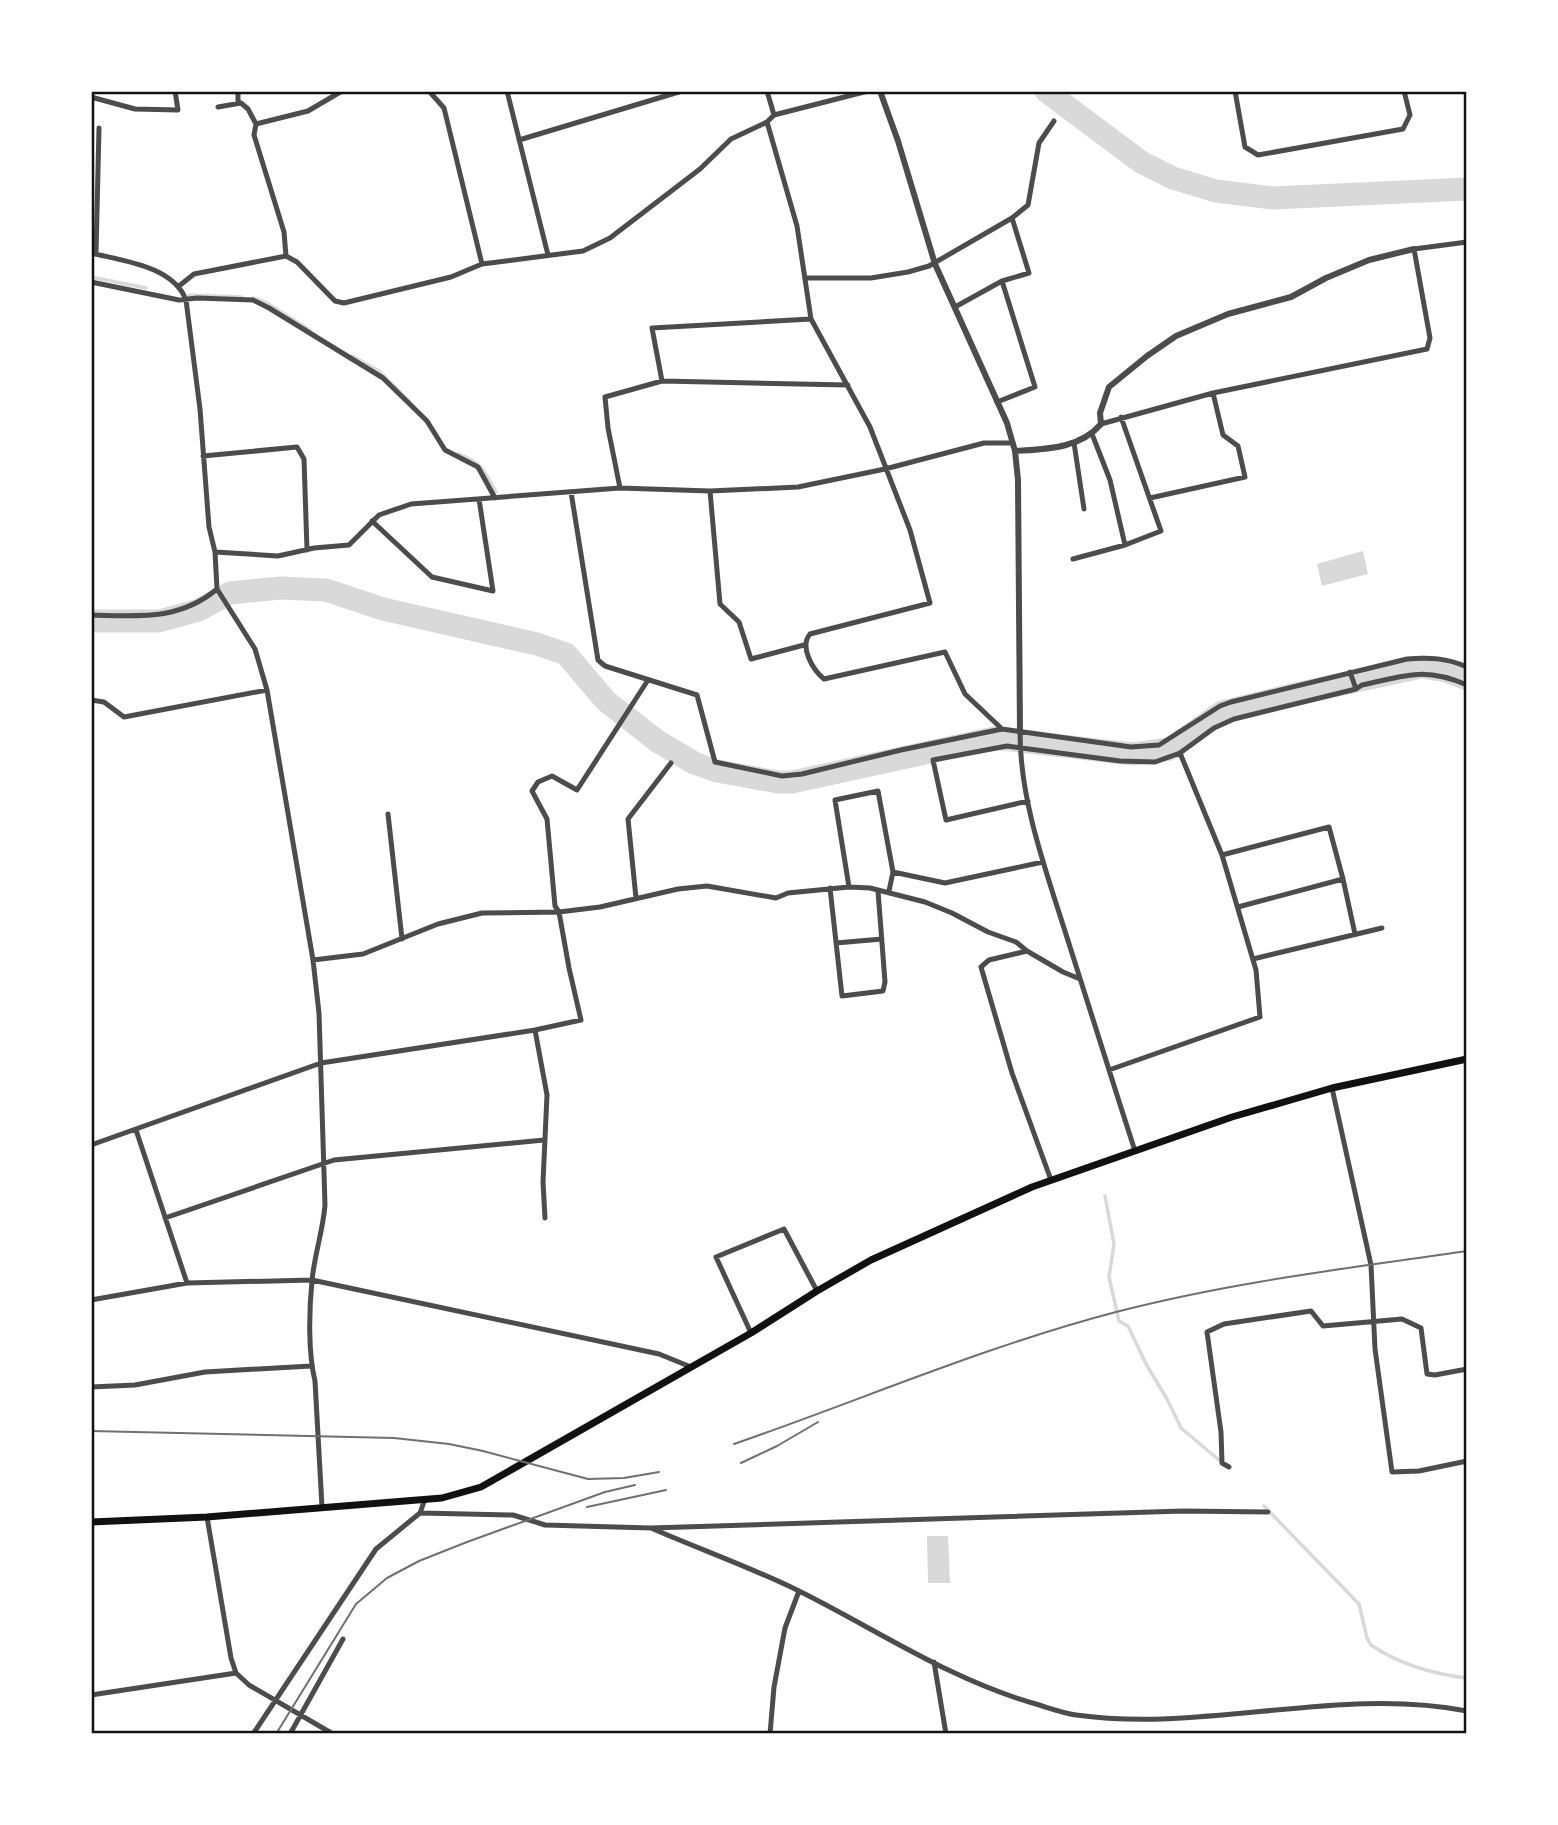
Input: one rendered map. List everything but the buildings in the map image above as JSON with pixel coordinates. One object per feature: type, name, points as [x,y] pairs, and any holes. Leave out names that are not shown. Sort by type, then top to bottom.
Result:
[{"type":"main road","points":[[91,1522],[207,1517],[442,1498],[481,1487],[885,1253],[1051,1180],[1232,1117],[1332,1088],[1467,1059]]},
{"type":"street","points":[[91,97],[135,109],[178,110],[175,91]]},
{"type":"street","points":[[238,91],[239,102],[248,109],[256,124],[254,135],[284,232],[286,256]]},
{"type":"street","points":[[256,124],[308,111],[342,91]]},
{"type":"street","points":[[429,91],[444,108],[482,264]]},
{"type":"street","points":[[507,91],[548,255]]},
{"type":"street","points":[[519,140],[682,91]]},
{"type":"street","points":[[767,91],[774,116]]},
{"type":"street","points":[[179,286],[194,274],[286,256],[297,262],[335,301],[344,303],[451,277],[482,264],[583,251],[610,238],[700,169],[732,139],[774,116],[868,91]]},
{"type":"street","points":[[880,91],[935,264],[998,402],[1015,451],[1018,480],[1020,749],[1028,802],[1043,862],[1135,1151]]},
{"type":"street","points":[[1235,91],[1245,147],[1258,155],[1403,129],[1410,116],[1404,91]]},
{"type":"street","points":[[218,107],[239,102]]},
{"type":"street","points":[[806,278],[849,279],[890,275],[935,264],[1012,218],[1028,205],[1039,143],[1054,121]]},
{"type":"street","points":[[767,122],[797,226],[811,319],[870,427],[885,469],[899,497],[930,603],[810,634],[804,645],[816,673],[824,679],[945,652],[965,694],[1002,729]]},
{"type":"street","points":[[99,128],[93,253],[138,265],[169,278],[179,286],[186,300],[218,591],[255,649],[267,690],[313,960],[319,1013],[324,1224],[312,1280],[311,1366],[315,1381],[322,1507]]},
{"type":"street","points":[[955,307],[1002,281],[1029,273],[1012,218]]},
{"type":"street","points":[[1101,424],[1100,414],[1109,387],[1176,336],[1228,314],[1291,297],[1326,278],[1369,260],[1414,249],[1467,242]]},
{"type":"street","points":[[1015,451],[1074,443],[1092,434],[1101,424],[1213,393],[1427,349],[1430,338],[1414,249]]},
{"type":"street","points":[[998,402],[1035,387],[1002,281]]},
{"type":"street","points":[[91,282],[186,300],[253,300],[383,378],[427,421],[445,450],[478,467],[495,498]]},
{"type":"street","points":[[662,381],[652,328],[811,319]]},
{"type":"street","points":[[620,488],[605,397],[662,381],[848,385]]},
{"type":"street","points":[[1150,498],[1245,477],[1238,446],[1223,435],[1213,393]]},
{"type":"street","points":[[1073,559],[1125,545],[1161,531],[1122,417]]},
{"type":"street","points":[[1092,434],[1113,489],[1125,545]]},
{"type":"street","points":[[215,552],[278,556],[349,545],[379,515],[411,504],[620,488],[710,491],[798,487],[885,469],[984,443],[1013,443]]},
{"type":"street","points":[[1074,443],[1084,509]]},
{"type":"street","points":[[203,456],[297,447],[304,458],[307,550]]},
{"type":"street","points":[[710,491],[720,604],[739,622],[751,659],[804,645]]},
{"type":"street","points":[[571,492],[598,660],[605,666],[698,695],[715,762],[782,775],[802,774],[1002,729],[1124,746],[1159,745],[1231,702],[1407,659],[1429,657],[1451,660],[1467,667]]},
{"type":"street","points":[[372,522],[432,577],[492,591],[479,499]]},
{"type":"street","points":[[91,615],[163,614],[201,603],[218,591]]},
{"type":"street","points":[[1350,672],[1356,689]]},
{"type":"street","points":[[1028,802],[946,820],[933,760],[1007,746],[1120,761],[1155,762],[1180,753],[1214,728],[1234,719],[1356,689],[1362,685],[1419,673],[1444,675],[1467,685]]},
{"type":"street","points":[[91,1145],[321,1063],[535,1030],[581,1020],[559,912],[555,906],[547,819],[532,791],[538,782],[552,776],[577,790],[648,680]]},
{"type":"street","points":[[91,700],[104,702],[124,717],[267,690]]},
{"type":"street","points":[[1207,714],[1214,728]]},
{"type":"street","points":[[1120,761],[1124,746]]},
{"type":"street","points":[[1109,1070],[1261,1017],[1256,970],[1223,855],[1180,753]]},
{"type":"street","points":[[636,898],[628,819],[671,763]]},
{"type":"street","points":[[849,887],[835,800],[878,791],[893,872],[889,891]]},
{"type":"street","points":[[388,814],[402,939]]},
{"type":"street","points":[[1223,855],[1329,827],[1355,934]]},
{"type":"street","points":[[893,872],[945,883],[1043,862]]},
{"type":"street","points":[[1238,907],[1343,879]]},
{"type":"street","points":[[313,960],[363,954],[438,924],[482,914],[559,912],[600,907],[678,889],[707,886],[776,898],[788,893],[849,887],[889,891],[952,913],[988,932],[1016,942],[1063,972],[1080,979]]},
{"type":"street","points":[[831,888],[842,996],[883,992],[885,982],[878,891]]},
{"type":"street","points":[[1253,959],[1382,928]]},
{"type":"street","points":[[836,943],[882,939]]},
{"type":"street","points":[[1027,951],[989,960],[981,967],[1012,1073],[1051,1180]]},
{"type":"street","points":[[535,1030],[547,1095],[544,1140],[545,1218]]},
{"type":"street","points":[[1332,1088],[1372,1271],[1375,1349],[1392,1472],[1419,1471],[1467,1461]]},
{"type":"street","points":[[136,1130],[187,1283]]},
{"type":"street","points":[[165,1218],[334,1160],[544,1140]]},
{"type":"street","points":[[751,1333],[716,1257],[784,1229],[817,1291]]},
{"type":"street","points":[[91,1300],[187,1283],[312,1280],[659,1354],[691,1367]]},
{"type":"street","points":[[1228,1467],[1222,1463],[1221,1433],[1207,1332],[1224,1324],[1311,1311],[1323,1326],[1402,1319],[1421,1328],[1427,1374],[1467,1369]]},
{"type":"street","points":[[91,1387],[135,1385],[205,1372],[311,1366]]},
{"type":"street","points":[[441,1513],[439,1508],[442,1498]]},
{"type":"street","points":[[425,1499],[432,1508],[441,1513]]},
{"type":"street","points":[[253,1734],[376,1549],[420,1513],[425,1499]]},
{"type":"street","points":[[420,1513],[513,1515],[545,1525],[651,1528],[1183,1511],[1268,1512]]},
{"type":"street","points":[[207,1517],[231,1658],[236,1673],[273,1701],[333,1734]]},
{"type":"street","points":[[651,1528],[799,1591],[997,1693],[1074,1715],[1124,1719],[1176,1718],[1272,1709],[1410,1704],[1467,1711]]},
{"type":"street","points":[[770,1734],[774,1687],[785,1628],[799,1591]]},
{"type":"street","points":[[290,1734],[343,1639]]},
{"type":"street","points":[[934,1662],[946,1734]]},
{"type":"street","points":[[91,1695],[236,1673]]},
{"type":"shaded area","points":[[1363,551],[1368,574],[1322,586],[1317,564]]},
{"type":"shaded area","points":[[927,1536],[948,1536],[950,1583],[928,1583]]},
{"type":"waterway","points":[[1046,91],[1141,162],[1173,178],[1216,191],[1273,198],[1467,189]]},
{"type":"waterway","points":[[91,277],[146,288]]},
{"type":"waterway","points":[[189,295],[242,297]]},
{"type":"waterway","points":[[253,298],[265,302],[310,330]]},
{"type":"waterway","points":[[352,356],[379,371],[409,401]]},
{"type":"waterway","points":[[458,454],[482,468],[496,492]]},
{"type":"waterway","points":[[91,621],[159,621],[199,610],[230,593],[280,588],[326,590],[383,609],[537,644],[566,654],[606,701],[657,741],[694,763],[717,771],[778,782],[792,782],[994,738],[1132,754],[1170,749],[1222,712],[1296,694],[1421,667],[1447,671],[1467,679]]},
{"type":"waterway","points":[[1105,1196],[1114,1244],[1109,1277],[1119,1321],[1128,1326],[1181,1428],[1219,1460]]},
{"type":"waterway","points":[[1264,1506],[1359,1604],[1371,1645],[1393,1658],[1417,1667],[1467,1678]]},
{"type":"tram line","points":[[734,1444],[971,1357],[1116,1312],[1247,1284],[1467,1251]]},
{"type":"tram line","points":[[741,1463],[818,1422]]},
{"type":"tram line","points":[[91,1431],[394,1438],[483,1451],[588,1479],[624,1478],[659,1472]]},
{"type":"tram line","points":[[276,1734],[356,1604],[387,1578],[419,1561],[467,1542],[605,1492],[635,1485]]},
{"type":"tram line","points":[[587,1507],[666,1490]]}]
